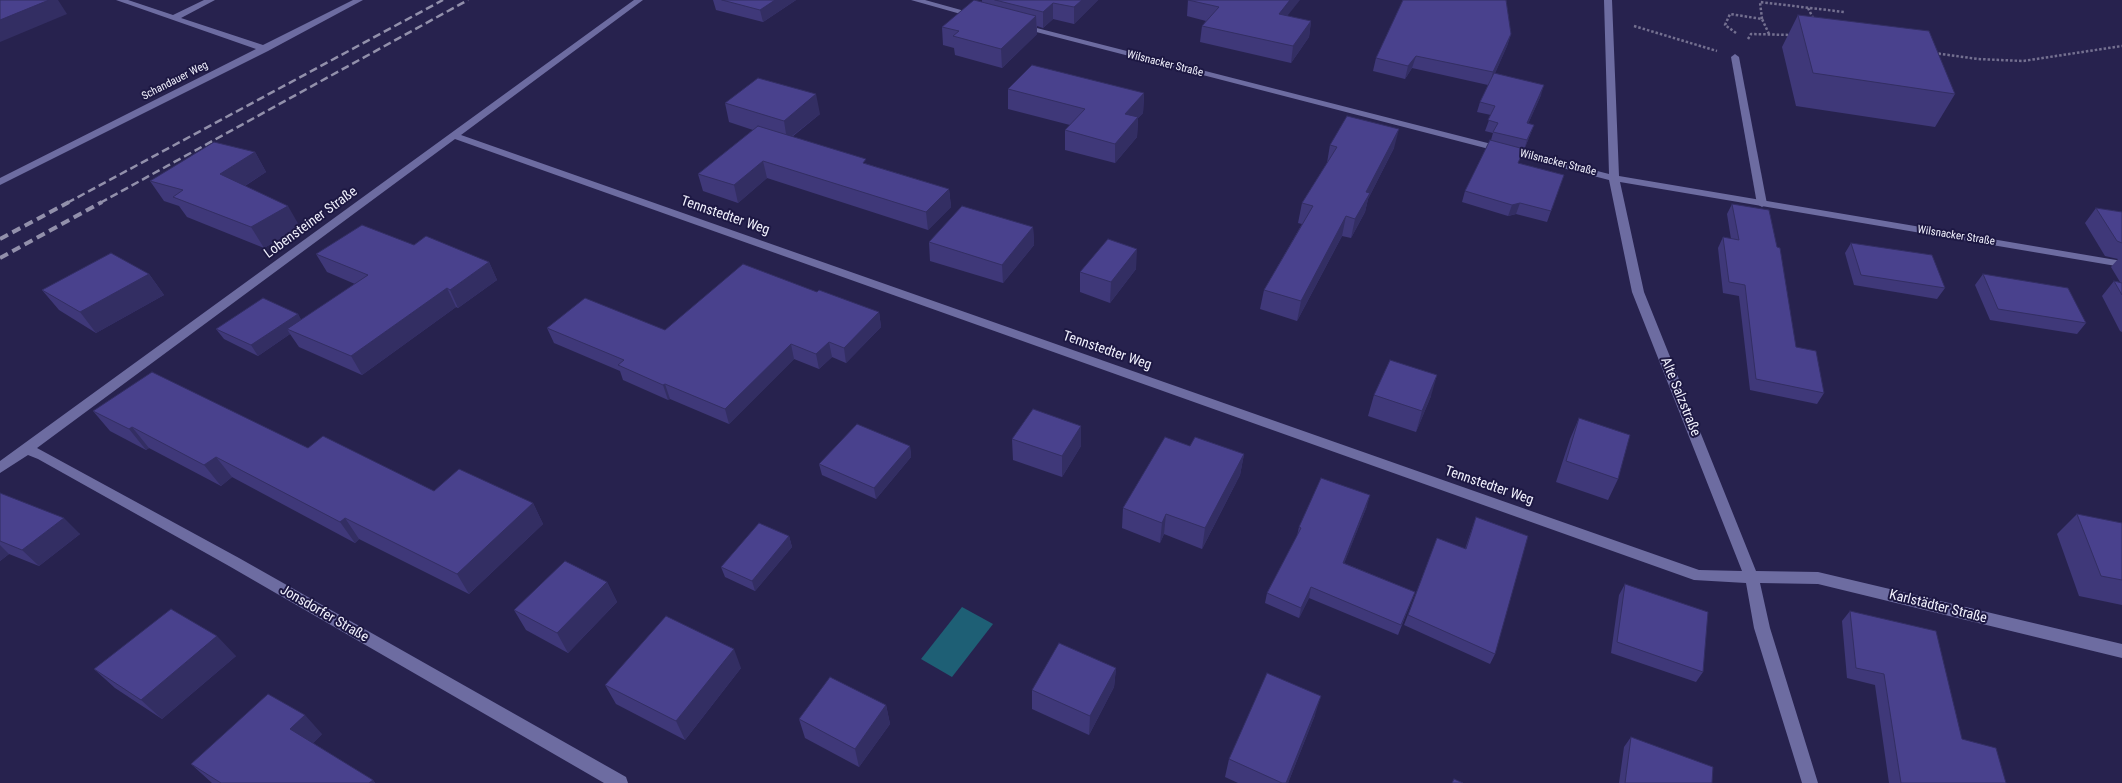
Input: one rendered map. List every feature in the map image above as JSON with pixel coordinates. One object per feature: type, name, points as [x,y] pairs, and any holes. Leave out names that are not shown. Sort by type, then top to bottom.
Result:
[{"type":"street","points":[[120,0],[265,49]]},
{"type":"street","points":[[172,18],[211,0]]},
{"type":"street","name":"Schandauer Weg","points":[[0,182],[359,0]]},
{"type":"street","name":"Lobensteiner Straße","points":[[0,468],[639,0]]},
{"type":"street","points":[[915,0],[982,17]]},
{"type":"street","name":"Alte Salzstraße","points":[[1608,0],[1614,178],[1638,292],[1752,578],[1762,628],[1810,783]]},
{"type":"street","name":"Wilsnacker Straße","points":[[1010,24],[1614,178],[2122,264]]},
{"type":"street","points":[[1735,57],[1762,204]]},
{"type":"street","name":"Tennstedter Weg","points":[[455,136],[1699,576],[1752,578]]},
{"type":"street","name":"Jonsdorfer Straße","points":[[26,449],[43,456],[234,562],[620,783]]},
{"type":"street","name":"Karlstädter Straße","points":[[1752,578],[1818,578],[2122,651]]},
{"type":"path","points":[[1799,36],[1769,34],[1762,19],[1760,2],[1844,12]]},
{"type":"path","points":[[1808,8],[1816,23]]},
{"type":"path","points":[[1740,35],[1725,25],[1730,14],[1762,19]]},
{"type":"path","points":[[1610,19],[1735,57]]},
{"type":"path","points":[[1932,53],[1978,59],[2023,61],[2122,46]]},
{"type":"water","points":[[962,607],[993,624],[952,677],[921,659]]},
{"type":"building","points":[[0,0],[49,0],[0,20]]},
{"type":"building","points":[[722,0],[775,0],[760,10]]},
{"type":"building","points":[[974,0],[1036,16],[1001,49],[953,36],[959,31],[942,27]]},
{"type":"building","points":[[995,0],[1082,0],[1074,7],[1053,3],[1043,12]]},
{"type":"building","points":[[1188,0],[1290,0],[1279,14],[1311,21],[1293,46],[1202,26],[1219,7]]},
{"type":"building","points":[[1403,0],[1506,0],[1511,34],[1493,72],[1416,56],[1408,66],[1376,58]]},
{"type":"building","points":[[1798,15],[1929,31],[1955,94],[1813,73]]},
{"type":"building","points":[[1032,65],[1144,93],[1125,114],[1138,117],[1115,144],[1065,130],[1085,109],[1008,89]]},
{"type":"building","points":[[1494,73],[1544,85],[1527,123],[1534,125],[1527,140],[1493,132],[1498,123],[1488,120],[1495,106],[1480,102]]},
{"type":"building","points":[[758,78],[816,94],[784,121],[725,103]]},
{"type":"building","points":[[1347,116],[1399,129],[1366,192],[1370,193],[1355,219],[1346,216],[1301,301],[1264,290],[1313,206],[1302,203],[1337,147],[1330,145]]},
{"type":"building","points":[[758,126],[866,159],[863,163],[949,189],[926,212],[763,161],[734,185],[698,174]]},
{"type":"building","points":[[1490,140],[1524,149],[1518,163],[1564,175],[1551,211],[1520,203],[1512,205],[1465,191]]},
{"type":"building","points":[[214,142],[255,152],[220,174],[288,206],[251,227],[173,197],[183,190],[150,181]]},
{"type":"building","points":[[1732,204],[1769,210],[1777,247],[1780,248],[1796,347],[1816,351],[1824,393],[1756,379],[1745,285],[1729,282],[1723,237],[1739,240]]},
{"type":"building","points":[[962,206],[1033,227],[1002,265],[929,242]]},
{"type":"building","points":[[2096,208],[2122,212],[2122,243],[2117,241]]},
{"type":"building","points":[[362,225],[414,245],[426,236],[489,262],[450,290],[447,288],[351,356],[287,329],[368,275],[316,254]]},
{"type":"building","points":[[1108,239],[1137,249],[1111,282],[1080,272]]},
{"type":"building","points":[[1851,243],[1932,255],[1945,288],[1861,275]]},
{"type":"building","points":[[111,253],[149,274],[80,312],[42,290]]},
{"type":"building","points":[[743,264],[817,292],[819,290],[879,312],[844,348],[829,342],[816,354],[791,344],[725,409],[618,365],[624,360],[547,328],[585,298],[665,330]]},
{"type":"building","points":[[1983,274],[2068,288],[2086,323],[1998,309]]},
{"type":"building","points":[[2114,281],[2122,283],[2122,295]]},
{"type":"building","points":[[263,298],[298,314],[251,345],[216,329]]},
{"type":"building","points":[[1390,360],[1437,375],[1422,411],[1374,395]]},
{"type":"building","points":[[152,372],[308,448],[323,436],[434,491],[459,469],[533,503],[457,574],[345,518],[340,522],[216,457],[204,465],[132,427],[129,429],[93,411]]},
{"type":"building","points":[[1033,409],[1081,426],[1062,456],[1012,439]]},
{"type":"building","points":[[1579,418],[1630,435],[1618,479],[1566,461]]},
{"type":"building","points":[[857,424],[910,446],[874,488],[819,464]]},
{"type":"building","points":[[1165,437],[1190,446],[1195,437],[1244,454],[1205,528],[1166,514],[1162,523],[1123,508]]},
{"type":"building","points":[[1321,478],[1370,495],[1343,563],[1415,592],[1401,625],[1311,587],[1301,608],[1267,593],[1301,528],[1299,527]]},
{"type":"building","points":[[0,493],[64,518],[22,550],[0,541]]},
{"type":"building","points":[[2077,514],[2122,523],[2122,580],[2101,576]]},
{"type":"building","points":[[1476,517],[1528,536],[1495,654],[1408,615],[1437,538],[1466,549]]},
{"type":"building","points":[[759,523],[789,536],[752,581],[721,567]]},
{"type":"building","points":[[565,561],[607,582],[557,633],[514,610]]},
{"type":"building","points":[[1625,584],[1708,612],[1703,672],[1617,642]]},
{"type":"building","points":[[171,609],[217,636],[141,700],[94,669]]},
{"type":"building","points":[[1850,611],[1936,631],[1962,739],[1996,748],[2006,783],[1901,783],[1884,674],[1856,668]]},
{"type":"building","points":[[666,616],[734,649],[676,721],[605,685]]},
{"type":"building","points":[[1059,643],[1116,668],[1090,716],[1032,690]]},
{"type":"building","points":[[1267,673],[1321,696],[1286,783],[1282,783],[1229,759]]},
{"type":"building","points":[[830,677],[886,705],[855,749],[799,719]]},
{"type":"building","points":[[268,694],[305,715],[290,729],[373,780],[369,783],[221,783],[191,764]]},
{"type":"building","points":[[1631,737],[1713,767],[1712,783],[1625,783]]},
{"type":"building","points":[[1454,779],[1463,783],[1452,783]]},
{"type":"railway","points":[[67,203],[443,0]]},
{"type":"railway","points":[[100,203],[468,0]]},
{"type":"railway","points":[[0,239],[69,202]]},
{"type":"railway","points":[[0,258],[102,202]]}]
